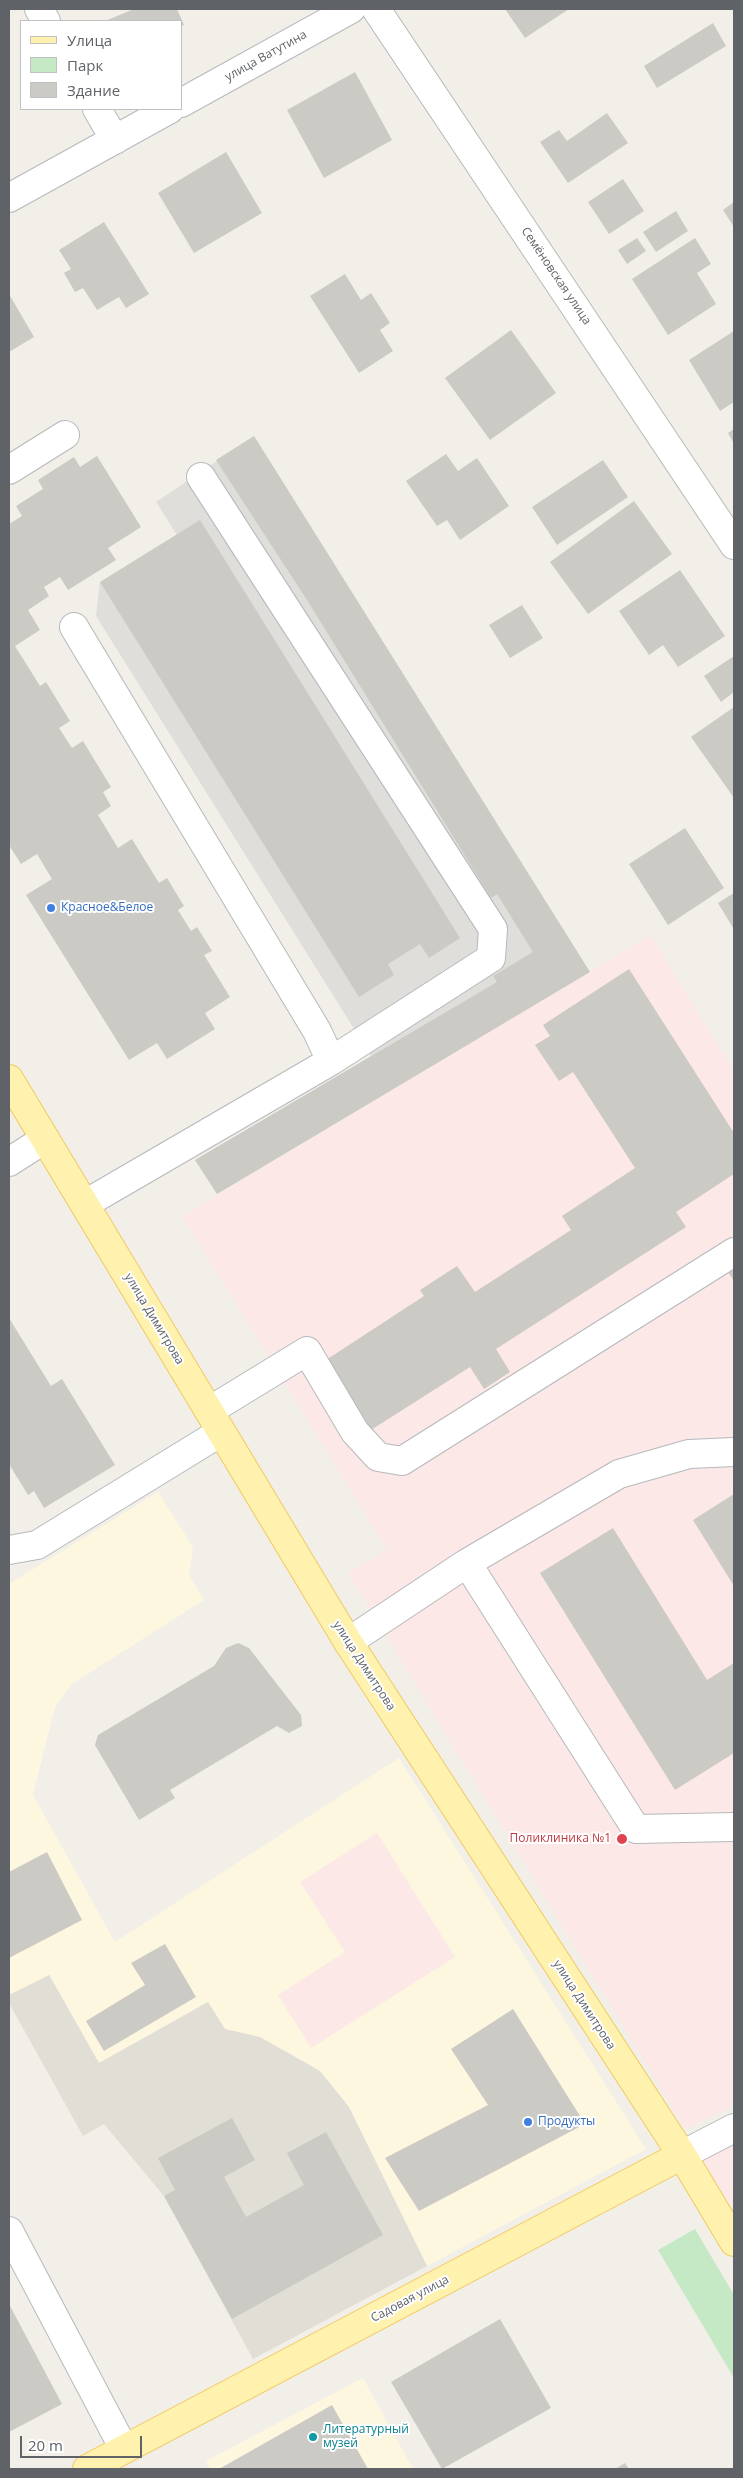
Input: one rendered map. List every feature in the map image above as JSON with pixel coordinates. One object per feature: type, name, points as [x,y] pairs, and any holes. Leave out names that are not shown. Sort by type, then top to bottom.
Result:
[{"type":"main road","name":"улица Димитрова","points":[[9,1079],[348,1642],[682,2155],[734,2242]]},
{"type":"main road","name":"Садовая улица","points":[[86,2469],[682,2155]]},
{"type":"street","points":[[39,9],[45,20]]},
{"type":"street","name":"улица Ватутина","points":[[182,102],[351,9]]},
{"type":"street","name":"Семёновская улица","points":[[376,9],[734,545]]},
{"type":"street","points":[[98,110],[114,140]]},
{"type":"street","points":[[9,198],[168,110]]},
{"type":"street","points":[[9,470],[65,435]]},
{"type":"street","points":[[85,1204],[331,1061],[491,958],[494,930],[201,477]]},
{"type":"street","points":[[74,627],[317,1031],[331,1061]]},
{"type":"street","points":[[9,1162],[45,1139]]},
{"type":"street","points":[[9,1550],[37,1545],[215,1421],[307,1351],[355,1432],[378,1457],[402,1461],[734,1252]]},
{"type":"street","points":[[348,1642],[467,1563],[618,1474],[689,1454],[734,1452]]},
{"type":"street","points":[[467,1563],[636,1830],[734,1827]]},
{"type":"street","name":"Садовая улица","points":[[682,2155],[734,2128]]},
{"type":"street","points":[[9,2230],[124,2449]]},
{"type":"shaded area","points":[[254,436],[590,972],[217,1194],[195,1160],[371,1056],[96,616],[100,582],[177,535],[156,502]]},
{"type":"shaded area","points":[[651,935],[734,1072],[734,2105],[686,2130],[348,1573],[387,1550],[182,1216]]},
{"type":"shaded area","points":[[158,1492],[193,1547],[189,1575],[204,1600],[72,1684],[55,1707],[33,1795],[115,1942],[399,1758],[646,2149],[427,2266],[349,2107],[320,2071],[260,2037],[225,2029],[208,2002],[99,2063],[50,1975],[9,1995],[9,1584]]},
{"type":"shaded area","points":[[377,1833],[455,1957],[311,2048],[278,1995],[345,1952],[300,1882]]},
{"type":"shaded area","points":[[49,1975],[99,2063],[208,2002],[225,2029],[260,2037],[320,2071],[349,2107],[427,2266],[253,2359],[164,2196],[104,2124],[83,2136],[9,2003],[9,1995]]},
{"type":"shaded area","points":[[734,2141],[734,2211],[702,2158]]},
{"type":"shaded area","name":"Литературный музей","points":[[363,2378],[413,2469],[211,2469],[206,2461]]},
{"type":"green space","points":[[695,2229],[734,2295],[734,2378],[658,2250]]},
{"type":"building","points":[[134,9],[177,9],[182,20],[107,20]]},
{"type":"building","points":[[505,9],[569,9],[525,38]]},
{"type":"building","points":[[713,23],[726,46],[657,88],[644,66]]},
{"type":"building","points":[[355,72],[392,140],[324,178],[287,110]]},
{"type":"building","points":[[607,113],[628,143],[568,183],[540,142],[559,130],[567,141]]},
{"type":"building","points":[[226,152],[262,213],[194,253],[158,193]]},
{"type":"building","points":[[623,179],[644,211],[609,234],[588,202]]},
{"type":"building","points":[[734,202],[734,227],[723,210]]},
{"type":"building","points":[[676,211],[688,231],[656,252],[643,232]]},
{"type":"building","points":[[104,222],[149,294],[126,308],[119,297],[97,310],[83,288],[75,292],[64,273],[71,269],[59,250]]},
{"type":"building","points":[[637,238],[646,251],[627,264],[618,250]]},
{"type":"building","points":[[695,238],[711,264],[697,273],[716,304],[668,335],[632,279]]},
{"type":"building","points":[[345,274],[361,300],[371,293],[390,323],[380,330],[393,351],[359,373],[310,296]]},
{"type":"building","points":[[9,294],[34,337],[9,352]]},
{"type":"building","points":[[511,330],[556,393],[490,440],[445,378]]},
{"type":"building","points":[[734,331],[734,402],[720,411],[689,360]]},
{"type":"building","points":[[734,429],[734,444],[728,433]]},
{"type":"building","points":[[254,436],[590,972],[217,1194],[195,1160],[497,982],[493,976],[533,952],[497,894],[491,898],[307,600],[216,460]]},
{"type":"building","points":[[446,454],[458,471],[477,458],[509,506],[460,540],[447,520],[437,526],[406,481]]},
{"type":"building","points":[[97,456],[141,527],[108,548],[116,560],[68,590],[60,577],[44,587],[49,596],[28,610],[40,630],[15,646],[40,686],[46,682],[70,721],[59,728],[72,748],[83,741],[111,787],[103,792],[111,806],[98,815],[118,848],[132,839],[159,883],[167,878],[184,906],[178,910],[191,931],[197,927],[212,951],[204,955],[230,997],[205,1013],[215,1029],[167,1059],[157,1043],[129,1060],[26,895],[52,879],[37,854],[21,864],[9,845],[9,524],[22,516],[16,506],[43,489],[38,480],[74,457],[80,467]]},
{"type":"building","points":[[603,460],[628,497],[557,545],[532,507]]},
{"type":"building","points":[[634,501],[672,554],[588,614],[550,562]]},
{"type":"building","points":[[200,520],[460,938],[429,958],[420,944],[388,964],[394,975],[359,997],[100,582]]},
{"type":"building","points":[[680,570],[725,636],[678,667],[663,645],[649,655],[619,611]]},
{"type":"building","points":[[522,605],[543,638],[510,658],[489,625]]},
{"type":"building","points":[[734,656],[734,692],[721,702],[704,676]]},
{"type":"building","points":[[734,707],[734,798],[691,737]]},
{"type":"building","points":[[685,828],[724,888],[668,925],[629,864]]},
{"type":"building","points":[[734,893],[734,928],[733,928],[718,903]]},
{"type":"building","points":[[629,969],[734,1133],[734,1174],[676,1212],[686,1227],[496,1349],[510,1372],[484,1389],[470,1367],[371,1430],[326,1360],[424,1296],[420,1290],[457,1266],[475,1292],[571,1230],[562,1216],[635,1168],[573,1072],[559,1081],[535,1045],[550,1036],[543,1025]]},
{"type":"building","points":[[734,1268],[734,1281],[728,1272]]},
{"type":"building","points":[[9,1318],[51,1386],[62,1379],[115,1465],[44,1508],[34,1491],[28,1495],[9,1464]]},
{"type":"building","points":[[734,1494],[734,1586],[693,1520]]},
{"type":"building","points":[[613,1528],[707,1680],[734,1663],[734,1753],[675,1790],[540,1573]]},
{"type":"building","points":[[238,1643],[249,1648],[301,1715],[302,1726],[289,1733],[277,1726],[170,1790],[175,1798],[139,1820],[95,1745],[98,1735],[214,1666],[226,1648]]},
{"type":"building","points":[[47,1852],[82,1920],[9,1958],[9,1872]]},
{"type":"building","points":[[165,1944],[196,1997],[104,2051],[86,2021],[145,1985],[131,1963]]},
{"type":"building","points":[[513,2009],[585,2124],[419,2211],[385,2158],[488,2105],[451,2049]]},
{"type":"building","points":[[232,2118],[255,2160],[224,2177],[246,2217],[304,2185],[287,2153],[326,2132],[383,2235],[232,2319],[164,2196],[175,2190],[158,2158]]},
{"type":"building","points":[[9,2304],[62,2404],[9,2432]]},
{"type":"building","points":[[500,2319],[551,2408],[442,2469],[391,2382]]},
{"type":"building","name":"Литературный музей","points":[[332,2405],[368,2469],[219,2469]]},
{"type":"building","points":[[625,2463],[629,2469],[615,2469]]},
{"type":"place","name":"Красное&Белое","points":[[51,908]]},
{"type":"place","name":"Поликлиника №1","points":[[622,1839]]},
{"type":"place","name":"Продукты","points":[[528,2122]]},
{"type":"place","name":"Литературный музей","points":[[313,2437]]}]
